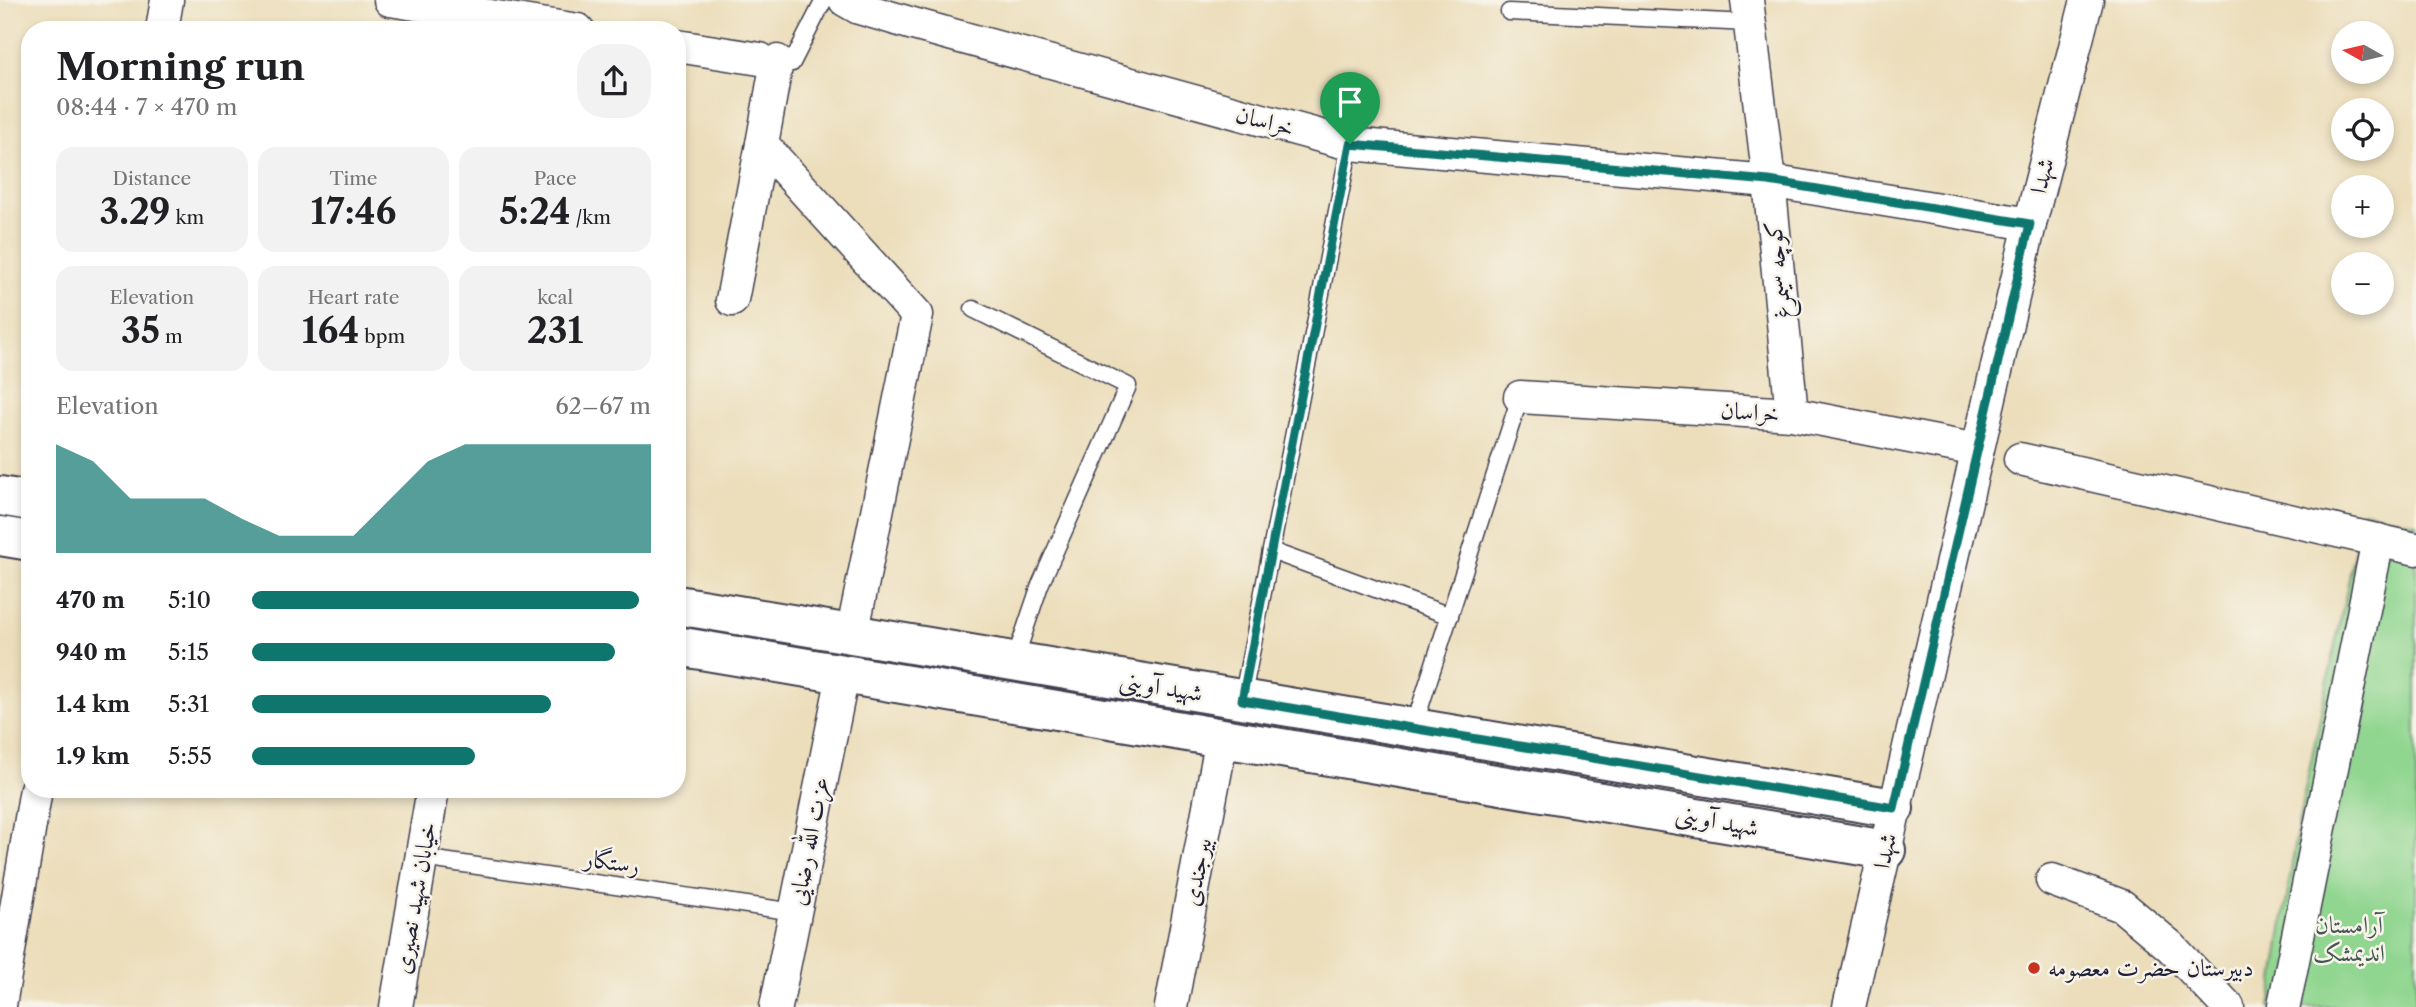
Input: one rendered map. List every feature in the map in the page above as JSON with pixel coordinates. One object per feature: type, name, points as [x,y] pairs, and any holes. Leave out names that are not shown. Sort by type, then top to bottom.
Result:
[{"type":"street","points":[[164,21],[167,0]]},
{"type":"street","points":[[390,0],[517,21]]},
{"type":"street","name":"خراسان","points":[[845,0],[859,8],[913,24],[1350,144],[1769,181],[2030,224]]},
{"type":"street","name":"شهدا","points":[[1849,1007],[2030,224],[2087,0]]},
{"type":"street","name":"کوچه سیمرغ","points":[[1748,12],[1769,181],[1792,414]]},
{"type":"street","points":[[686,47],[769,60],[762,144],[732,300]]},
{"type":"street","points":[[762,144],[917,315],[852,635]]},
{"type":"street","name":"خراسان","points":[[1520,397],[1792,414],[1977,450]]},
{"type":"street","points":[[2020,459],[2416,549]]},
{"type":"street","points":[[0,496],[21,500]]},
{"type":"street","points":[[0,536],[21,540]]},
{"type":"street","points":[[2284,1005],[2378,540]]},
{"type":"street","name":"شهید آوینی","points":[[686,607],[1894,808]]},
{"type":"street","name":"شهید آوینی","points":[[686,648],[1886,850]]},
{"type":"street","name":"عزت الله رضایی","points":[[776,1007],[843,675]]},
{"type":"street","name":"بیرجندی","points":[[1171,1007],[1222,738]]},
{"type":"street","points":[[0,1005],[34,798]]},
{"type":"street","name":"خیابان شهید نصیری","points":[[397,1007],[432,798]]},
{"type":"street","points":[[2052,880],[2122,905],[2171,947],[2228,1007]]},
{"type":"lane","points":[[769,60],[792,63],[824,0]]},
{"type":"lane","points":[[1509,12],[1748,12]]},
{"type":"lane","points":[[1242,700],[1350,144]]},
{"type":"lane","points":[[973,309],[1128,386],[1040,586],[1014,662]]},
{"type":"lane","points":[[1413,729],[1520,397]]},
{"type":"lane","points":[[1271,551],[1450,616]]},
{"type":"lane","name":"رستگار","points":[[422,858],[795,912]]},
{"type":"green space","name":"آرامستان اندیمشک","points":[[2363,511],[2416,523],[2416,1007],[2270,1007],[2299,819]]},
{"type":"place","name":"دبیرستان حضرت معصومه","points":[[2034,968]]},
{"type":"route","points":[[1350,144],[1769,181],[2030,224],[1894,808],[1242,700],[1350,144]]}]
